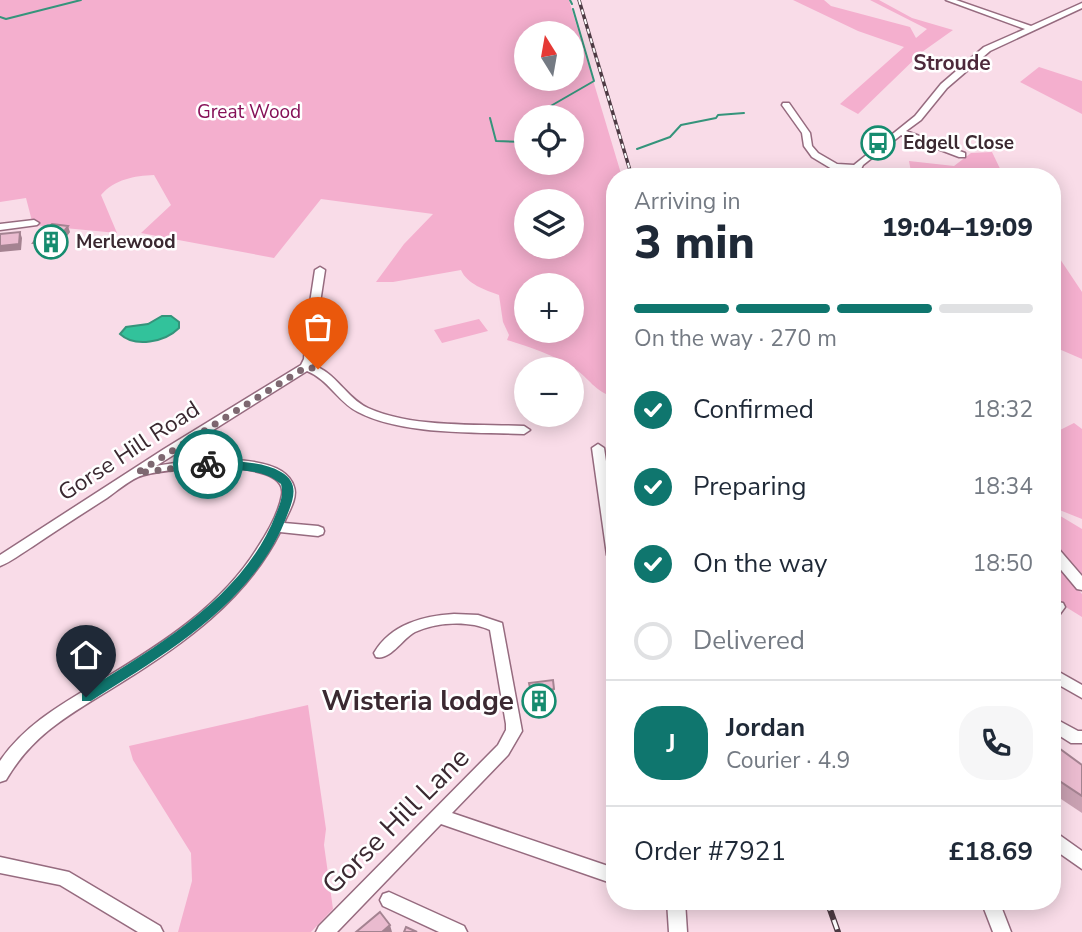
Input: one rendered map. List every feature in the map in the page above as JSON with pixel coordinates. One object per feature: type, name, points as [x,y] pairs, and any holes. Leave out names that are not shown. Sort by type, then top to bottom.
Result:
[{"type":"street","points":[[949,0],[1028,28]]},
{"type":"street","points":[[859,168],[988,49],[1082,5]]},
{"type":"street","points":[[786,105],[806,133],[808,146],[815,155],[840,168]]},
{"type":"street","points":[[901,132],[962,155]]},
{"type":"street","points":[[0,227],[34,223]]},
{"type":"street","points":[[320,271],[311,329],[310,359],[306,367],[318,369],[352,404],[377,414],[447,427],[524,430]]},
{"type":"street","name":"Gorse Hill Road","points":[[0,561],[306,367]]},
{"type":"street","points":[[598,448],[606,502]]},
{"type":"street","points":[[0,775],[20,745],[43,724],[144,662],[226,597],[248,573],[277,527],[289,491],[288,486],[276,474],[256,468],[219,464],[177,466],[137,473]]},
{"type":"street","points":[[277,527],[317,531]]},
{"type":"street","points":[[1061,560],[1082,585]]},
{"type":"street","name":"Gorse Hill Lane","points":[[325,932],[503,750],[514,731],[497,627],[478,619],[422,624],[410,628],[380,653]]},
{"type":"street","points":[[1061,679],[1082,692]]},
{"type":"street","points":[[1061,729],[1076,738],[1082,737]]},
{"type":"street","points":[[439,816],[606,873]]},
{"type":"street","points":[[1061,846],[1082,861]]},
{"type":"street","points":[[0,865],[63,878],[154,932]]},
{"type":"street","points":[[389,900],[458,932]]},
{"type":"street","points":[[677,910],[678,932]]},
{"type":"street","points":[[993,910],[1002,932]]},
{"type":"green space","name":"Great Wood","points":[[0,0],[569,0],[575,21],[514,21],[514,91],[584,91],[584,50],[619,168],[606,168],[606,394],[584,377],[584,357],[553,357],[516,343],[584,343],[584,273],[514,273],[514,342],[507,340],[509,335],[503,322],[499,295],[472,283],[461,270],[393,282],[376,282],[404,244],[433,214],[321,199],[274,258],[141,233],[171,205],[154,175],[125,179],[112,185],[101,195],[117,233],[33,225],[26,198],[0,202]]},
{"type":"green space","points":[[793,0],[824,0],[831,6],[910,27],[916,38],[927,29],[870,0],[879,0],[912,18],[953,30],[922,52],[858,114],[840,104],[904,47],[858,31]]},
{"type":"green space","points":[[1039,67],[1082,81],[1082,114],[1020,82]]},
{"type":"green space","points":[[992,152],[1000,168],[910,168],[909,161],[954,166],[971,153]]},
{"type":"green space","points":[[1061,260],[1082,292],[1082,359],[1061,350]]},
{"type":"green space","points":[[479,319],[488,331],[442,343],[434,330]]},
{"type":"green space","points":[[1074,423],[1082,429],[1082,519],[1061,511],[1061,430]]},
{"type":"green space","points":[[1061,516],[1082,529],[1082,574],[1061,550]]},
{"type":"green space","points":[[1061,570],[1082,594],[1082,617],[1061,604]]},
{"type":"green space","points":[[308,705],[326,829],[324,845],[333,909],[311,932],[178,932],[192,881],[191,853],[133,760],[129,746]]},
{"type":"shaded area","points":[[162,316],[171,316],[179,322],[179,328],[166,337],[142,342],[120,334],[126,327],[148,324]]},
{"type":"building","points":[[52,224],[68,226],[55,243],[33,243],[41,231],[45,232]]},
{"type":"building","points":[[20,232],[19,244],[0,246],[0,234]]},
{"type":"building","points":[[553,680],[554,689],[546,691],[547,699],[533,701],[529,683]]},
{"type":"building","points":[[1061,750],[1082,765],[1082,796],[1061,782]]},
{"type":"building","points":[[380,912],[390,925],[382,932],[356,932]]},
{"type":"building","points":[[406,927],[417,932],[404,932]]},
{"type":"waterway","points":[[0,17],[6,19],[81,0]]},
{"type":"waterway","points":[[570,0],[572,4]]},
{"type":"waterway","points":[[552,105],[594,81],[573,9]]},
{"type":"waterway","points":[[637,149],[670,137],[681,125],[716,118],[718,115],[744,113]]},
{"type":"waterway","points":[[490,118],[496,141],[514,142]]},
{"type":"railway","points":[[579,0],[629,168]]},
{"type":"railway","points":[[830,910],[838,932]]},
{"type":"way so far","points":[[208,464],[137,473],[306,367],[318,369]]},
{"type":"place","name":"Edgell Close","points":[[878,143]]},
{"type":"place","name":"Merlewood","points":[[51,242]]},
{"type":"place","name":"Wisteria lodge","points":[[539,701]]},
{"type":"district","name":"Stroude","points":[[952,63]]},
{"type":"route","points":[[86,697],[144,662],[197,623],[248,573],[277,527],[288,498],[289,491],[285,481],[276,474],[256,468],[208,464]]}]
